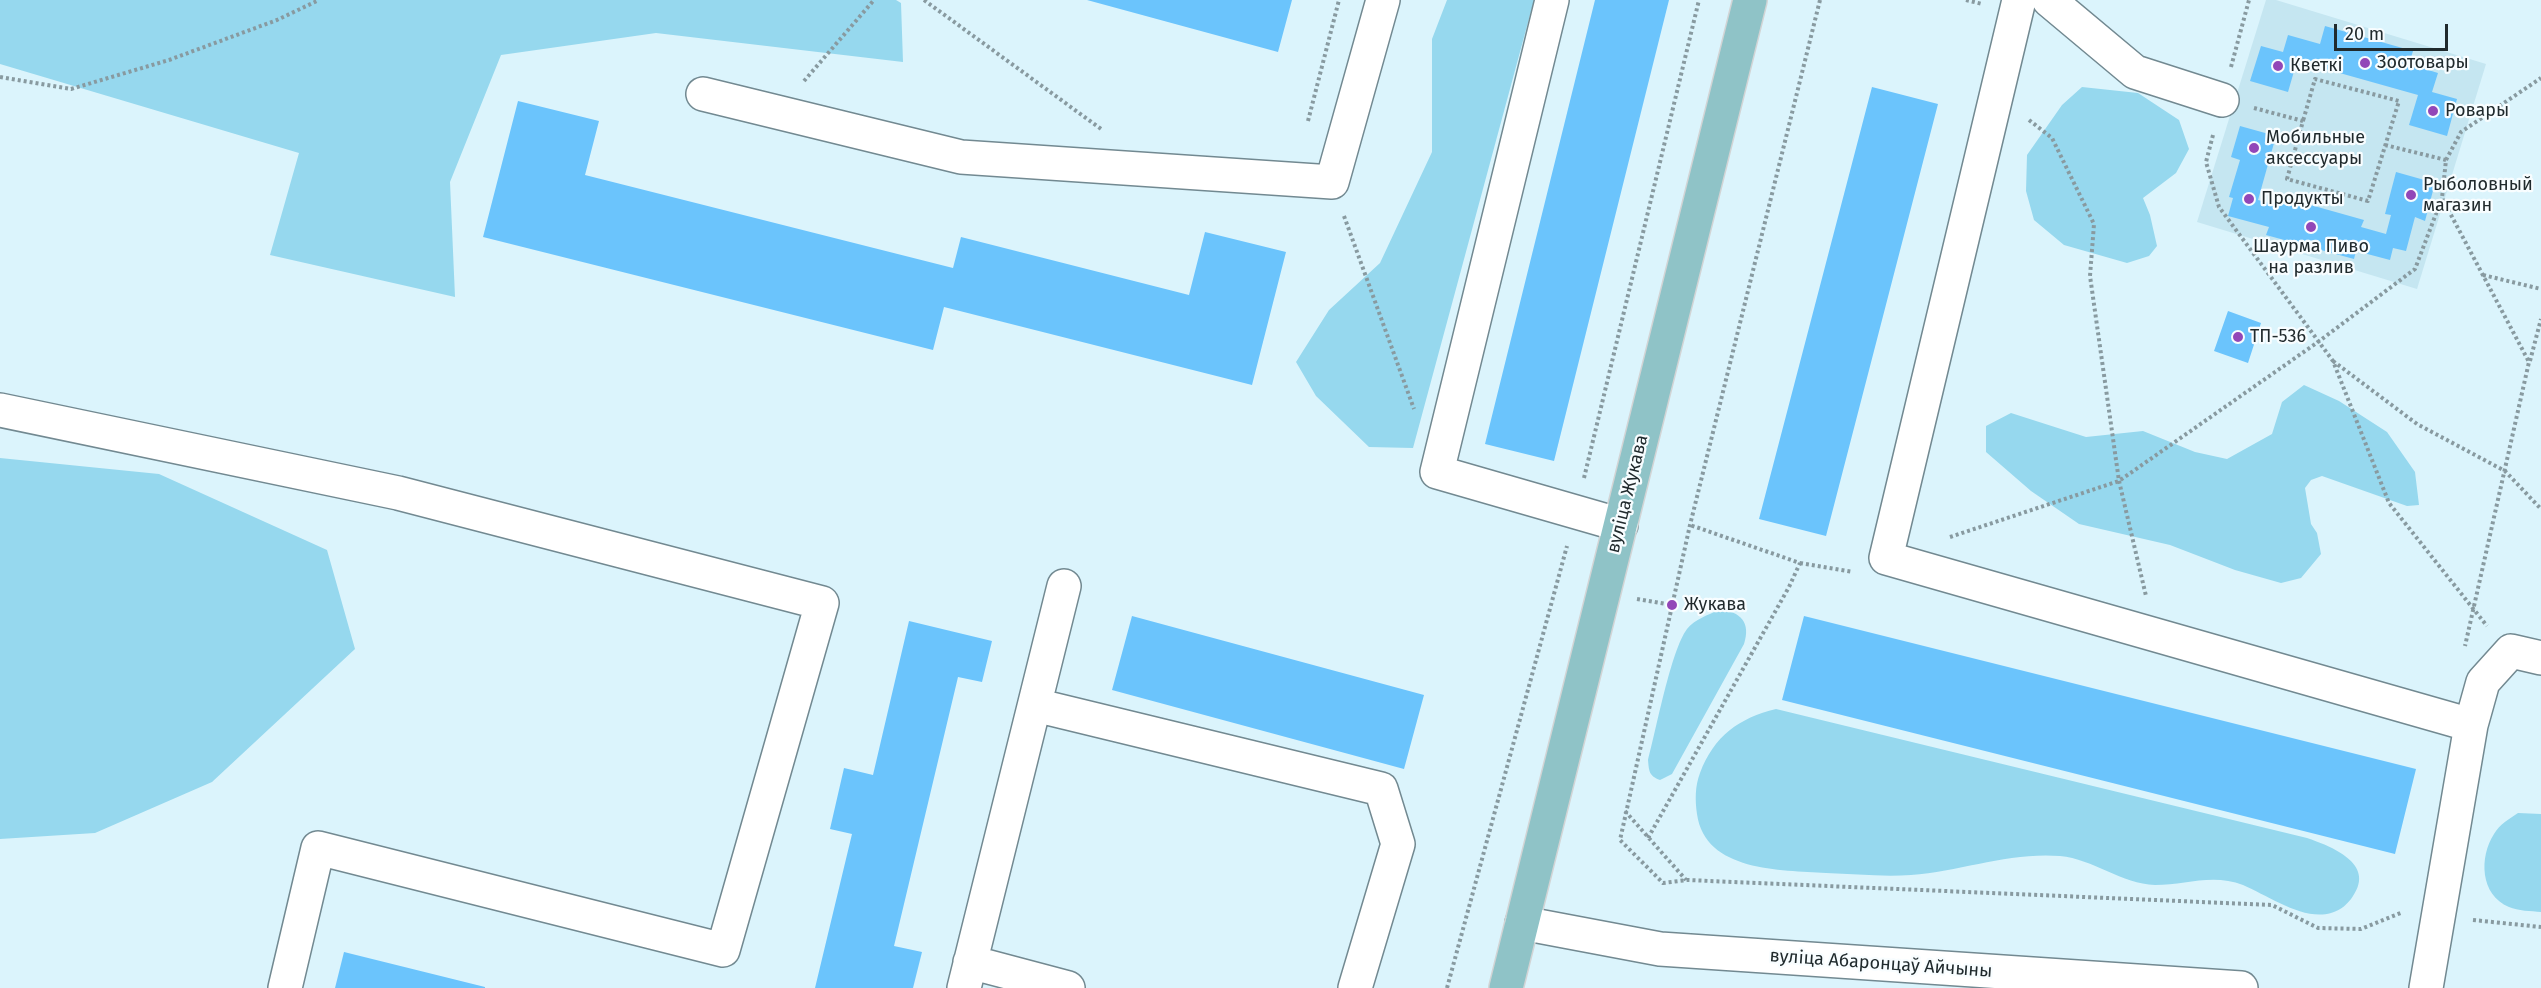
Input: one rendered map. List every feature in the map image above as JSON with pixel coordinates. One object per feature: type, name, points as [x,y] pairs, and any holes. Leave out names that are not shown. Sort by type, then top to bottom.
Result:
[{"type":"main road","name":"вуліца Жукава","points":[[1506,988],[1750,0]]},
{"type":"street","points":[[703,94],[961,157],[1332,182],[1383,0]]},
{"type":"street","points":[[1551,0],[1437,472],[1621,525]]},
{"type":"street","points":[[2019,0],[1886,558],[2471,725]]},
{"type":"street","points":[[2049,0],[2135,72],[2222,100]]},
{"type":"street","points":[[0,410],[398,493],[822,603],[723,950],[318,848],[285,988]]},
{"type":"street","points":[[1064,586],[967,975],[1068,988]]},
{"type":"street","points":[[2426,988],[2471,725],[2483,682],[2526,654]]},
{"type":"street","points":[[1035,705],[1381,789],[1398,844],[1355,988]]},
{"type":"street","name":"вуліца Абаронцаў Айчыны","points":[[1522,923],[1660,949],[2241,988]]},
{"type":"path","points":[[0,77],[71,89],[169,60],[277,20],[319,0]]},
{"type":"path","points":[[776,112],[874,0]]},
{"type":"path","points":[[924,0],[1104,131]]},
{"type":"path","points":[[1308,123],[1339,0]]},
{"type":"path","points":[[1820,0],[1690,525],[1620,840],[1664,883],[1687,880],[2272,905],[2318,928],[2361,929],[2403,912],[2541,927]]},
{"type":"path","points":[[2249,0],[2206,162],[2218,207],[2332,361],[2389,503],[2475,613],[2526,654]]},
{"type":"path","points":[[1941,540],[2119,481],[2318,342],[2415,269],[2442,198],[2446,160],[2461,132],[2541,78]]},
{"type":"path","points":[[2315,79],[2398,101],[2368,201],[2288,179],[2303,121],[2315,79]]},
{"type":"path","points":[[1996,96],[2052,138],[2094,224],[2090,276],[2119,481],[2156,635]]},
{"type":"path","points":[[2222,100],[2303,121]]},
{"type":"path","points":[[2385,145],[2446,160]]},
{"type":"path","points":[[1332,182],[1417,416]]},
{"type":"path","points":[[2442,198],[2529,362]]},
{"type":"path","points":[[2482,275],[2541,289]]},
{"type":"path","points":[[2475,613],[2529,362],[2541,319]]},
{"type":"path","points":[[2332,361],[2417,424],[2505,471],[2541,509]]},
{"type":"path","points":[[1648,838],[1790,587],[1800,563],[1690,525]]},
{"type":"path","points":[[1846,570],[1886,558]]},
{"type":"path","points":[[1625,811],[1687,880]]},
{"type":"shaded area","points":[[0,0],[896,0],[901,3],[903,62],[656,33],[501,55],[450,182],[455,297],[270,255],[299,153],[0,64]]},
{"type":"shaded area","points":[[1447,0],[1534,0],[1413,448],[1369,447],[1316,396],[1296,362],[1329,310],[1380,263],[1432,152],[1432,39]]},
{"type":"shaded area","points":[[2266,0],[2276,0],[2486,64],[2417,289],[2197,222]]},
{"type":"shaded area","points":[[2082,87],[2138,93],[2179,120],[2189,149],[2176,173],[2143,198],[2150,215],[2157,246],[2149,256],[2127,263],[2064,245],[2034,220],[2026,191],[2027,155],[2062,105]]},
{"type":"shaded area","points":[[2304,385],[2339,401],[2387,432],[2415,472],[2419,505],[2407,506],[2322,476],[2311,480],[2305,488],[2311,524],[2317,533],[2321,554],[2301,578],[2281,583],[2235,570],[2170,545],[2079,524],[2031,491],[1986,452],[1986,426],[2011,413],[2086,437],[2143,431],[2195,452],[2227,459],[2272,434],[2282,402]]},
{"type":"shaded area","points":[[0,458],[159,474],[327,550],[355,649],[212,782],[95,833],[0,839]]},
{"type":"shaded area","points":[[1719,610],[1733,613],[1745,624],[1744,644],[1672,774],[1660,780],[1650,773],[1648,760],[1675,654],[1690,626]]},
{"type":"shaded area","points":[[1776,709],[2307,838],[2338,851],[2355,865],[2359,874],[2359,884],[2349,902],[2344,906],[2331,913],[2320,915],[2298,911],[2232,882],[2210,880],[2166,885],[2143,884],[2084,862],[2060,856],[2004,859],[1930,873],[1900,876],[1788,871],[1748,864],[1729,857],[1714,847],[1703,833],[1696,809],[1697,783],[1706,760],[1729,730],[1750,718]]},
{"type":"shaded area","points":[[2518,813],[2541,814],[2541,912],[2516,909],[2499,901],[2492,894],[2485,875],[2489,843],[2502,825]]},
{"type":"building","points":[[1087,0],[1292,0],[1278,52]]},
{"type":"building","points":[[1595,0],[1669,0],[1554,461],[1485,444]]},
{"type":"building","points":[[2325,26],[2413,51],[2409,64],[2438,73],[2432,92],[2457,99],[2447,136],[2409,125],[2418,95],[2297,61],[2288,92],[2250,81],[2261,46],[2283,52],[2288,35],[2320,44]]},
{"type":"building","points":[[1872,87],[1938,104],[1826,536],[1759,519]]},
{"type":"building","points":[[518,101],[599,121],[585,175],[953,268],[961,237],[1189,295],[1205,232],[1286,252],[1252,385],[944,307],[933,350],[483,237]]},
{"type":"building","points":[[2240,126],[2276,136],[2258,200],[2273,204],[2275,195],[2364,220],[2361,227],[2386,234],[2391,215],[2385,214],[2396,172],[2435,183],[2425,221],[2415,217],[2406,251],[2393,248],[2390,260],[2356,251],[2354,259],[2266,235],[2269,227],[2228,216],[2233,198],[2229,197],[2240,160],[2231,157]]},
{"type":"building","name":"ТП-536","points":[[2228,311],[2261,323],[2248,363],[2214,351]]},
{"type":"building","points":[[1132,616],[1424,695],[1404,769],[1112,690]]},
{"type":"building","points":[[1804,616],[2416,769],[2395,854],[1782,700]]},
{"type":"building","points":[[909,621],[992,641],[982,682],[958,677],[894,946],[922,952],[913,988],[815,988],[852,834],[830,829],[844,768],[873,775]]},
{"type":"building","points":[[344,952],[485,987],[485,988],[335,988]]},
{"type":"place","name":"Зоотовары","points":[[2365,63]]},
{"type":"place","name":"Кветкі","points":[[2278,66]]},
{"type":"place","name":"Ровары","points":[[2433,111]]},
{"type":"place","name":"Мобильные аксессуары","points":[[2254,148]]},
{"type":"place","name":"Рыболовный магазин","points":[[2411,195]]},
{"type":"place","name":"Продукты","points":[[2249,199]]},
{"type":"place","name":"Шаурма Пиво на разлив","points":[[2311,227]]},
{"type":"place","name":"ТП-536","points":[[2238,337]]},
{"type":"place","name":"Жукава","points":[[1672,605]]}]
